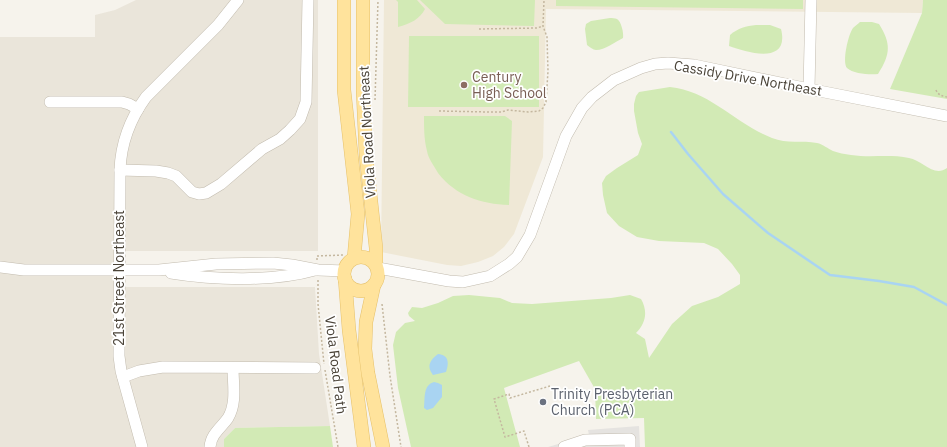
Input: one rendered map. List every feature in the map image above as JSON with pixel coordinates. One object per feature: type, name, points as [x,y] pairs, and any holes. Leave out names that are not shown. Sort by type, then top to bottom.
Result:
[{"type":"main road","name":"Viola Road Northeast","points":[[344,0],[344,90],[358,214],[354,258]]},
{"type":"main road","name":"Viola Road Northeast","points":[[363,0],[363,91],[366,156],[377,266]]},
{"type":"main road","points":[[364,447],[349,330],[345,275],[347,265],[354,258],[363,256],[372,260],[377,266],[378,278],[374,285],[366,322],[365,349],[368,373],[384,447]]},
{"type":"main road","points":[[345,275],[351,287],[360,291],[369,289],[374,285]]},
{"type":"street","name":"21st Street Northeast","points":[[142,447],[123,377],[118,339],[120,170],[124,140],[128,126],[146,97],[218,25],[238,0]]},
{"type":"street","points":[[120,170],[156,171],[168,173],[179,179],[192,192],[199,194],[206,193],[221,184],[262,149],[280,139],[290,130],[300,119],[306,102],[308,0]]},
{"type":"street","points":[[809,90],[811,0]]},
{"type":"street","name":"Cassidy Drive Northeast","points":[[377,266],[449,281],[464,282],[490,276],[509,264],[517,257],[530,236],[566,136],[582,108],[592,97],[614,80],[655,64],[683,64],[947,116]]},
{"type":"street","points":[[50,102],[122,102],[138,109]]},
{"type":"street","points":[[0,267],[24,270],[159,270],[195,276],[214,277],[274,278],[318,270],[345,275]]},
{"type":"street","points":[[123,377],[139,371],[163,367],[315,368]]},
{"type":"street","points":[[210,447],[212,438],[228,418],[231,411],[234,396],[233,368]]},
{"type":"street","points":[[564,447],[585,440],[630,439],[630,447]]},
{"type":"path","points":[[439,111],[501,112],[508,110],[528,112],[539,111],[543,108],[546,102],[548,57],[547,37],[543,26],[544,0]]},
{"type":"path","points":[[479,29],[537,28],[543,26]]},
{"type":"path","points":[[936,90],[941,95],[947,97]]},
{"type":"path","points":[[317,256],[334,256]]},
{"type":"path","name":"Viola Road Path","points":[[318,285],[321,338],[338,447]]},
{"type":"path","points":[[382,302],[390,376],[401,447]]},
{"type":"path","points":[[529,447],[524,431],[505,436],[494,399],[509,394],[510,398],[550,386]]},
{"type":"shaded area","points":[[136,0],[318,0],[318,251],[119,251],[119,287],[315,287],[319,354],[330,426],[235,428],[224,439],[224,447],[0,447],[0,37],[95,37],[95,15],[115,10]]},
{"type":"shaded area","name":"Century High School","points":[[384,0],[923,0],[922,13],[546,9],[543,157],[514,234],[504,247],[493,256],[478,262],[461,266],[447,265],[381,252]]},
{"type":"shaded area","points":[[639,426],[640,447],[548,447],[589,435],[588,430]]},
{"type":"green space","points":[[396,0],[417,0],[425,9],[423,13],[414,21],[398,27],[398,2]]},
{"type":"green space","points":[[420,0],[535,0],[534,26],[445,24]]},
{"type":"green space","points":[[556,0],[803,0],[803,9],[556,6]]},
{"type":"green space","points":[[923,0],[947,0],[947,99],[890,89],[922,13]]},
{"type":"green space","points":[[610,18],[617,19],[620,22],[623,30],[623,38],[603,49],[596,50],[587,45],[585,29],[586,24],[591,21]]},
{"type":"green space","points":[[860,22],[872,22],[879,24],[886,37],[888,49],[887,54],[878,74],[858,73],[847,68],[845,55],[849,36],[853,28]]},
{"type":"green space","points":[[756,25],[770,25],[781,29],[782,40],[779,48],[774,52],[766,54],[746,51],[729,46],[730,35],[742,28]]},
{"type":"green space","points":[[409,36],[539,36],[539,107],[408,107]]},
{"type":"green space","points":[[670,87],[698,95],[710,101],[746,125],[778,140],[817,143],[835,152],[851,155],[895,156],[909,158],[937,171],[942,171],[947,168],[947,447],[645,447],[644,418],[596,419],[595,389],[579,361],[504,388],[520,447],[411,447],[398,388],[393,345],[396,332],[405,323],[415,321],[409,316],[408,313],[412,307],[422,308],[453,296],[469,295],[500,298],[512,303],[532,304],[611,298],[630,295],[641,299],[645,308],[644,321],[636,333],[645,339],[649,358],[672,324],[692,306],[718,297],[740,284],[740,275],[718,249],[704,243],[659,241],[637,237],[619,226],[607,213],[602,183],[606,176],[638,155],[642,144],[638,133],[634,111],[636,96],[639,92]]},
{"type":"green space","points":[[424,116],[505,116],[512,121],[509,205],[489,203],[470,197],[453,188],[445,181],[431,162],[428,154],[425,138]]},
{"type":"green space","points":[[330,426],[333,447],[224,447],[224,439],[235,428]]},
{"type":"water","points":[[438,354],[446,358],[448,363],[447,369],[446,372],[433,375],[429,366]]},
{"type":"water","points":[[434,382],[442,385],[442,397],[433,408],[427,410],[424,408],[425,392],[428,386]]},
{"type":"waterway","points":[[671,132],[723,194],[768,233],[830,275],[914,287],[947,305]]},
{"type":"place","name":"Century High School","points":[[464,85]]},
{"type":"place","name":"Trinity Presbyterian Church (PCA)","points":[[543,402]]}]
